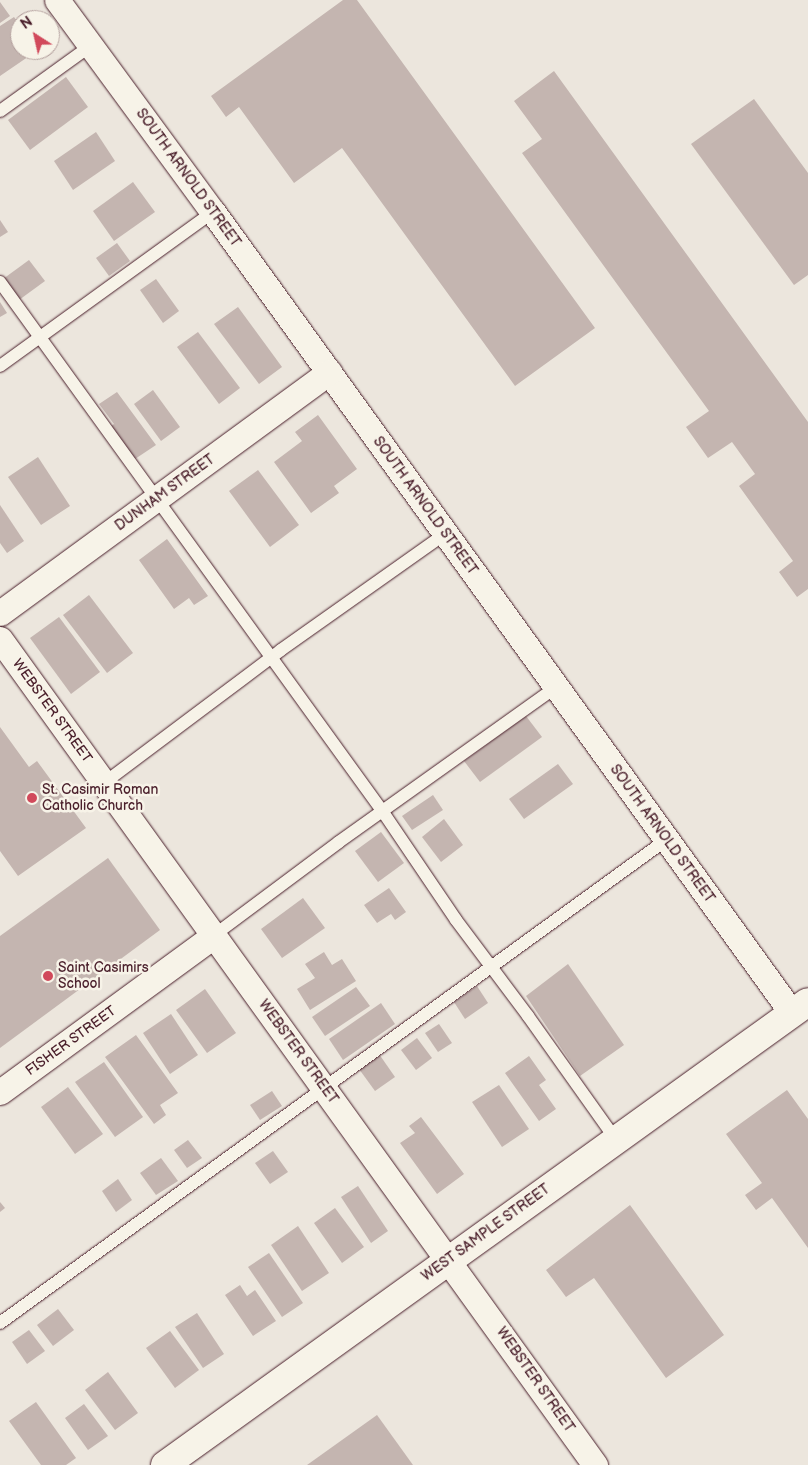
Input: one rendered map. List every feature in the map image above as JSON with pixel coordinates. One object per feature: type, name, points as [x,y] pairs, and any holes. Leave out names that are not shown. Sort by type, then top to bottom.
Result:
[{"type":"main road","name":"WEST SAMPLE STREET","points":[[165,1465],[800,1007]]},
{"type":"street","name":"SOUTH ARNOLD STREET","points":[[57,0],[213,212],[666,840],[800,1007]]},
{"type":"street","name":"DUNHAM STREET","points":[[0,613],[329,372]]},
{"type":"street","name":"WEBSTER STREET","points":[[0,639],[595,1465]]},
{"type":"street","name":"FISHER STREET","points":[[0,1092],[213,936]]},
{"type":"lane","points":[[0,111],[90,46]]},
{"type":"lane","points":[[0,366],[213,212]]},
{"type":"lane","points":[[0,282],[271,660],[383,812],[491,968],[528,1016],[616,1140]]},
{"type":"lane","points":[[104,783],[446,534]]},
{"type":"lane","points":[[213,936],[556,687]]},
{"type":"lane","points":[[0,1323],[666,840]]},
{"type":"building","points":[[343,0],[357,0],[595,328],[515,386],[342,148],[294,183],[239,107],[226,117],[211,96]]},
{"type":"building","points":[[0,2],[10,16],[0,23]]},
{"type":"building","points":[[10,20],[10,60],[23,60],[0,76],[0,26]]},
{"type":"building","points":[[554,71],[808,422],[808,589],[797,597],[779,572],[793,561],[739,486],[755,474],[732,442],[708,458],[686,427],[709,411],[522,153],[542,139],[514,101]]},
{"type":"building","points":[[66,77],[88,107],[30,150],[8,120]]},
{"type":"building","points":[[754,99],[808,173],[808,275],[794,285],[691,144]]},
{"type":"building","points":[[96,132],[115,161],[73,190],[54,161]]},
{"type":"building","points":[[133,182],[155,212],[114,241],[93,211]]},
{"type":"building","points":[[0,220],[8,232],[0,237]]},
{"type":"building","points":[[117,243],[130,261],[109,276],[96,258]]},
{"type":"building","points":[[29,260],[45,281],[19,300],[3,279]]},
{"type":"building","points":[[156,279],[179,311],[163,323],[140,290]]},
{"type":"building","points":[[0,302],[7,313],[0,317]]},
{"type":"building","points":[[238,307],[282,367],[259,384],[214,324]]},
{"type":"building","points":[[198,332],[240,388],[219,404],[177,347]]},
{"type":"building","points":[[153,390],[180,427],[161,441],[134,404]]},
{"type":"building","points":[[117,392],[156,445],[132,461],[108,428],[114,424],[99,404]]},
{"type":"building","points":[[318,415],[357,469],[334,486],[339,493],[311,513],[274,462],[302,441],[295,432]]},
{"type":"building","points":[[38,457],[70,506],[41,525],[8,477]]},
{"type":"building","points":[[258,470],[299,525],[270,547],[229,491]]},
{"type":"building","points":[[0,505],[24,541],[7,553],[0,543]]},
{"type":"building","points":[[167,539],[208,596],[194,605],[189,598],[174,609],[139,560]]},
{"type":"building","points":[[89,595],[133,653],[107,673],[63,615]]},
{"type":"building","points":[[59,617],[100,672],[71,694],[30,638]]},
{"type":"building","points":[[526,716],[542,737],[480,782],[464,761]]},
{"type":"building","name":"St. Casimir Roman Catholic Church","points":[[0,727],[29,767],[37,761],[86,828],[18,876],[0,851]]},
{"type":"building","points":[[558,764],[573,784],[524,819],[509,799]]},
{"type":"building","points":[[433,795],[443,810],[412,830],[402,816]]},
{"type":"building","points":[[444,819],[463,845],[441,862],[422,837]]},
{"type":"building","points":[[381,832],[404,863],[378,882],[355,851]]},
{"type":"building","name":"Saint Casimirs School","points":[[108,858],[160,930],[0,1048],[0,936]]},
{"type":"building","points":[[389,888],[406,912],[395,920],[391,914],[377,923],[364,905]]},
{"type":"building","points":[[303,898],[325,928],[282,958],[261,929]]},
{"type":"building","points":[[324,952],[332,965],[342,959],[356,981],[310,1010],[297,989],[315,978],[305,964]]},
{"type":"building","points":[[568,964],[624,1045],[580,1076],[526,996]]},
{"type":"building","points":[[477,986],[488,1003],[465,1019],[454,1002]]},
{"type":"building","points":[[356,987],[370,1006],[325,1036],[312,1017]]},
{"type":"building","points":[[205,989],[236,1033],[207,1053],[176,1010]]},
{"type":"building","points":[[381,1003],[395,1024],[343,1060],[329,1039]]},
{"type":"building","points":[[171,1014],[198,1055],[170,1074],[143,1033]]},
{"type":"building","points":[[439,1024],[452,1043],[438,1052],[425,1033]]},
{"type":"building","points":[[136,1035],[178,1093],[160,1105],[166,1115],[154,1124],[105,1057]]},
{"type":"building","points":[[417,1038],[432,1058],[416,1070],[401,1050]]},
{"type":"building","points":[[379,1054],[395,1077],[375,1091],[359,1069]]},
{"type":"building","points":[[529,1056],[546,1080],[539,1085],[556,1109],[539,1121],[505,1073]]},
{"type":"building","points":[[104,1062],[143,1117],[115,1137],[75,1082]]},
{"type":"building","points":[[499,1085],[529,1129],[502,1147],[472,1102]]},
{"type":"building","points":[[68,1087],[103,1134],[75,1154],[41,1107]]},
{"type":"building","points":[[787,1090],[808,1119],[808,1248],[772,1198],[756,1210],[745,1195],[762,1183],[726,1134]]},
{"type":"building","points":[[272,1091],[282,1106],[260,1120],[250,1105]]},
{"type":"building","points":[[421,1117],[464,1174],[437,1194],[400,1143],[415,1133],[409,1126]]},
{"type":"building","points":[[188,1140],[202,1158],[187,1168],[174,1150]]},
{"type":"building","points":[[273,1151],[288,1172],[270,1184],[255,1163]]},
{"type":"building","points":[[161,1158],[178,1181],[156,1195],[140,1173]]},
{"type":"building","points":[[118,1179],[132,1200],[116,1212],[102,1191]]},
{"type":"building","points":[[358,1186],[388,1231],[371,1243],[341,1197]]},
{"type":"building","points":[[0,1202],[5,1208],[0,1212]]},
{"type":"building","points":[[630,1205],[724,1335],[666,1378],[594,1278],[566,1297],[546,1270]]},
{"type":"building","points":[[335,1208],[364,1247],[342,1263],[314,1223]]},
{"type":"building","points":[[298,1226],[329,1273],[302,1291],[271,1245]]},
{"type":"building","points":[[269,1253],[303,1303],[282,1317],[248,1267]]},
{"type":"building","points":[[240,1285],[247,1296],[255,1290],[276,1321],[253,1336],[225,1295]]},
{"type":"building","points":[[58,1309],[74,1330],[53,1346],[37,1325]]},
{"type":"building","points":[[197,1313],[224,1354],[203,1368],[175,1327]]},
{"type":"building","points":[[29,1330],[45,1351],[27,1364],[12,1342]]},
{"type":"building","points":[[170,1331],[199,1370],[175,1388],[146,1348]]},
{"type":"building","points":[[108,1372],[138,1413],[115,1430],[85,1390]]},
{"type":"building","points":[[36,1402],[76,1458],[66,1465],[41,1465],[9,1421]]},
{"type":"building","points":[[84,1404],[108,1436],[88,1450],[65,1418]]},
{"type":"building","points":[[377,1415],[413,1465],[307,1465]]},
{"type":"place","name":"St. Casimir Roman Catholic Church","points":[[32,798]]},
{"type":"place","name":"Saint Casimirs School","points":[[48,976]]}]
